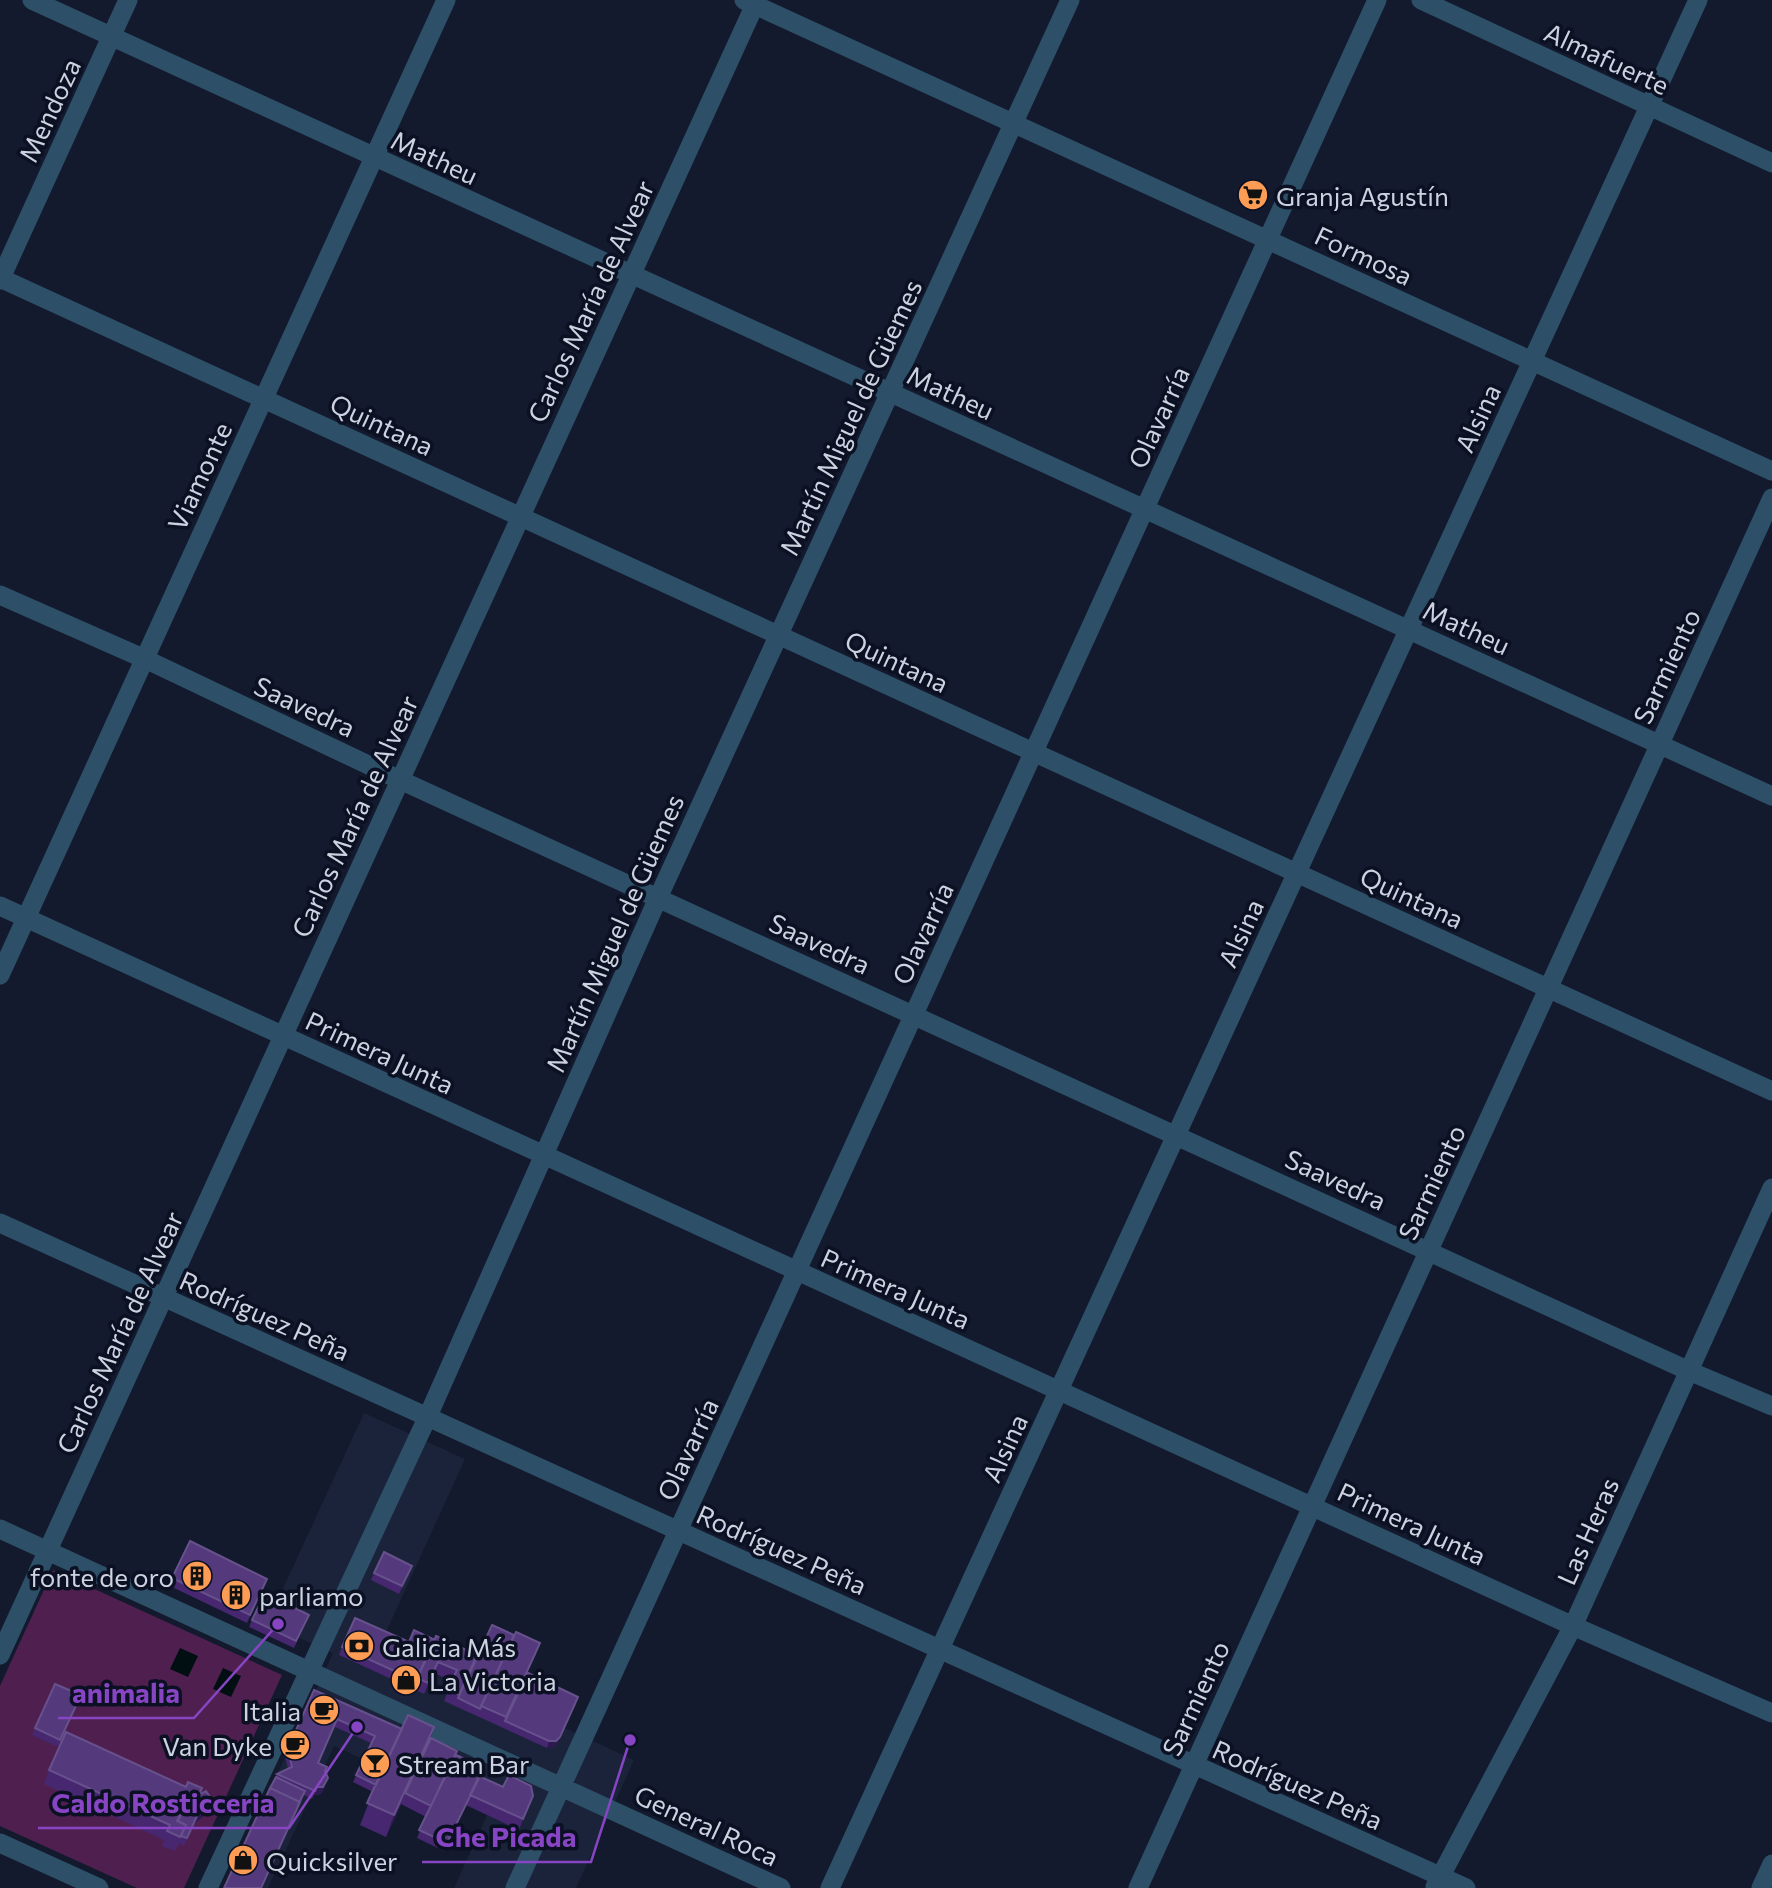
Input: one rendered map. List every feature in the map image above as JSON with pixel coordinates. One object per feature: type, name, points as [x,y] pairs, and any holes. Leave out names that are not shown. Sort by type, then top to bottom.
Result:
[{"type":"street","name":"Matheu","points":[[32,0],[1772,796]]},
{"type":"street","name":"Mendoza","points":[[0,279],[128,0]]},
{"type":"street","name":"Viamonte","points":[[0,975],[446,0]]},
{"type":"street","name":"Martín Miguel de Güemes","points":[[208,1888],[428,1416],[658,898],[1070,0]]},
{"type":"street","name":"Olavarría","points":[[515,1888],[1377,0]]},
{"type":"street","name":"Almafuerte","points":[[1421,0],[1772,163]]},
{"type":"street","name":"Alsina","points":[[830,1888],[1698,0]]},
{"type":"street","name":"Formosa","points":[[752,2],[1772,471]]},
{"type":"street","name":"Carlos María de Alvear","points":[[0,1655],[631,275],[752,2]]},
{"type":"street","name":"Quintana","points":[[0,279],[1772,1091]]},
{"type":"street","name":"Sarmiento","points":[[1138,1888],[1772,498]]},
{"type":"street","name":"Saavedra","points":[[0,595],[145,659],[400,780],[1689,1371],[1772,1406]]},
{"type":"street","name":"Primera Junta","points":[[0,906],[1573,1626],[1772,1713]]},
{"type":"street","name":"Las Heras","points":[[1437,1882],[1573,1626],[1772,1188]]},
{"type":"street","name":"Rodríguez Peña","points":[[0,1223],[1194,1765],[1437,1882],[1466,1888]]},
{"type":"street","name":"General Roca","points":[[0,1529],[781,1888]]},
{"type":"street","points":[[0,1843],[99,1888]]},
{"type":"street","points":[[1761,1888],[1772,1864]]},
{"type":"shaded area","points":[[364,1413],[465,1459],[381,1643],[634,1760],[576,1888],[454,1888],[487,1815],[334,1746],[268,1888],[225,1888],[333,1653],[267,1623]]},
{"type":"shaded area","points":[[53,1570],[282,1675],[184,1888],[137,1888],[0,1826],[0,1686]]},
{"type":"shaded area","points":[[180,1648],[198,1656],[188,1677],[170,1669]]},
{"type":"shaded area","points":[[223,1668],[241,1676],[231,1697],[213,1689]]},
{"type":"building","points":[[190,1541],[267,1579],[250,1615],[172,1578]]},
{"type":"building","points":[[384,1552],[412,1566],[402,1586],[374,1573]]},
{"type":"building","points":[[265,1593],[309,1615],[296,1641],[252,1620]]},
{"type":"building","points":[[355,1618],[409,1642],[414,1630],[435,1640],[416,1681],[342,1647]]},
{"type":"building","points":[[492,1625],[514,1635],[480,1709],[458,1698]]},
{"type":"building","points":[[516,1632],[540,1643],[506,1717],[481,1706]]},
{"type":"building","points":[[436,1636],[477,1655],[459,1695],[448,1690],[457,1670],[438,1662],[428,1683],[417,1678]]},
{"type":"building","points":[[528,1673],[578,1697],[556,1741],[549,1741],[505,1721]]},
{"type":"building","points":[[55,1684],[81,1695],[60,1740],[35,1728]]},
{"type":"building","points":[[314,1690],[402,1729],[376,1785],[356,1775],[375,1736],[337,1719],[318,1763],[327,1767],[325,1771],[328,1778],[323,1787],[317,1787],[315,1791],[277,1774],[292,1767],[288,1748]]},
{"type":"building","points":[[408,1715],[434,1727],[394,1815],[367,1803]]},
{"type":"building","points":[[66,1732],[186,1787],[188,1782],[202,1788],[196,1801],[188,1798],[177,1821],[186,1825],[180,1837],[167,1831],[170,1825],[49,1770]]},
{"type":"building","points":[[431,1738],[457,1751],[431,1806],[405,1793]]},
{"type":"building","points":[[456,1755],[484,1768],[447,1843],[419,1830]]},
{"type":"building","points":[[509,1775],[531,1786],[533,1796],[523,1819],[470,1795],[479,1776],[503,1787]]},
{"type":"building","points":[[276,1777],[305,1791],[300,1802],[270,1788]]},
{"type":"building","points":[[270,1788],[300,1802],[261,1888],[224,1888]]},
{"type":"building","points":[[206,1791],[214,1803],[197,1816],[187,1838],[181,1836],[186,1825],[178,1821],[185,1805],[193,1808],[199,1795]]},
{"type":"place","name":"Granja Agustín","points":[[1253,195]]},
{"type":"place","name":"fonte de oro","points":[[197,1576]]},
{"type":"place","name":"parliamo","points":[[236,1595]]},
{"type":"place","name":"animalia","points":[[278,1624]]},
{"type":"place","name":"Galicia Más","points":[[359,1646]]},
{"type":"place","name":"La Victoria","points":[[406,1680]]},
{"type":"place","name":"Italia","points":[[324,1710]]},
{"type":"place","name":"Caldo Rosticceria","points":[[357,1727]]},
{"type":"place","name":"Che Picada","points":[[630,1740]]},
{"type":"place","name":"Van Dyke","points":[[295,1745]]},
{"type":"place","name":"Stream Bar","points":[[375,1763]]},
{"type":"place","name":"Quicksilver","points":[[243,1860]]}]
